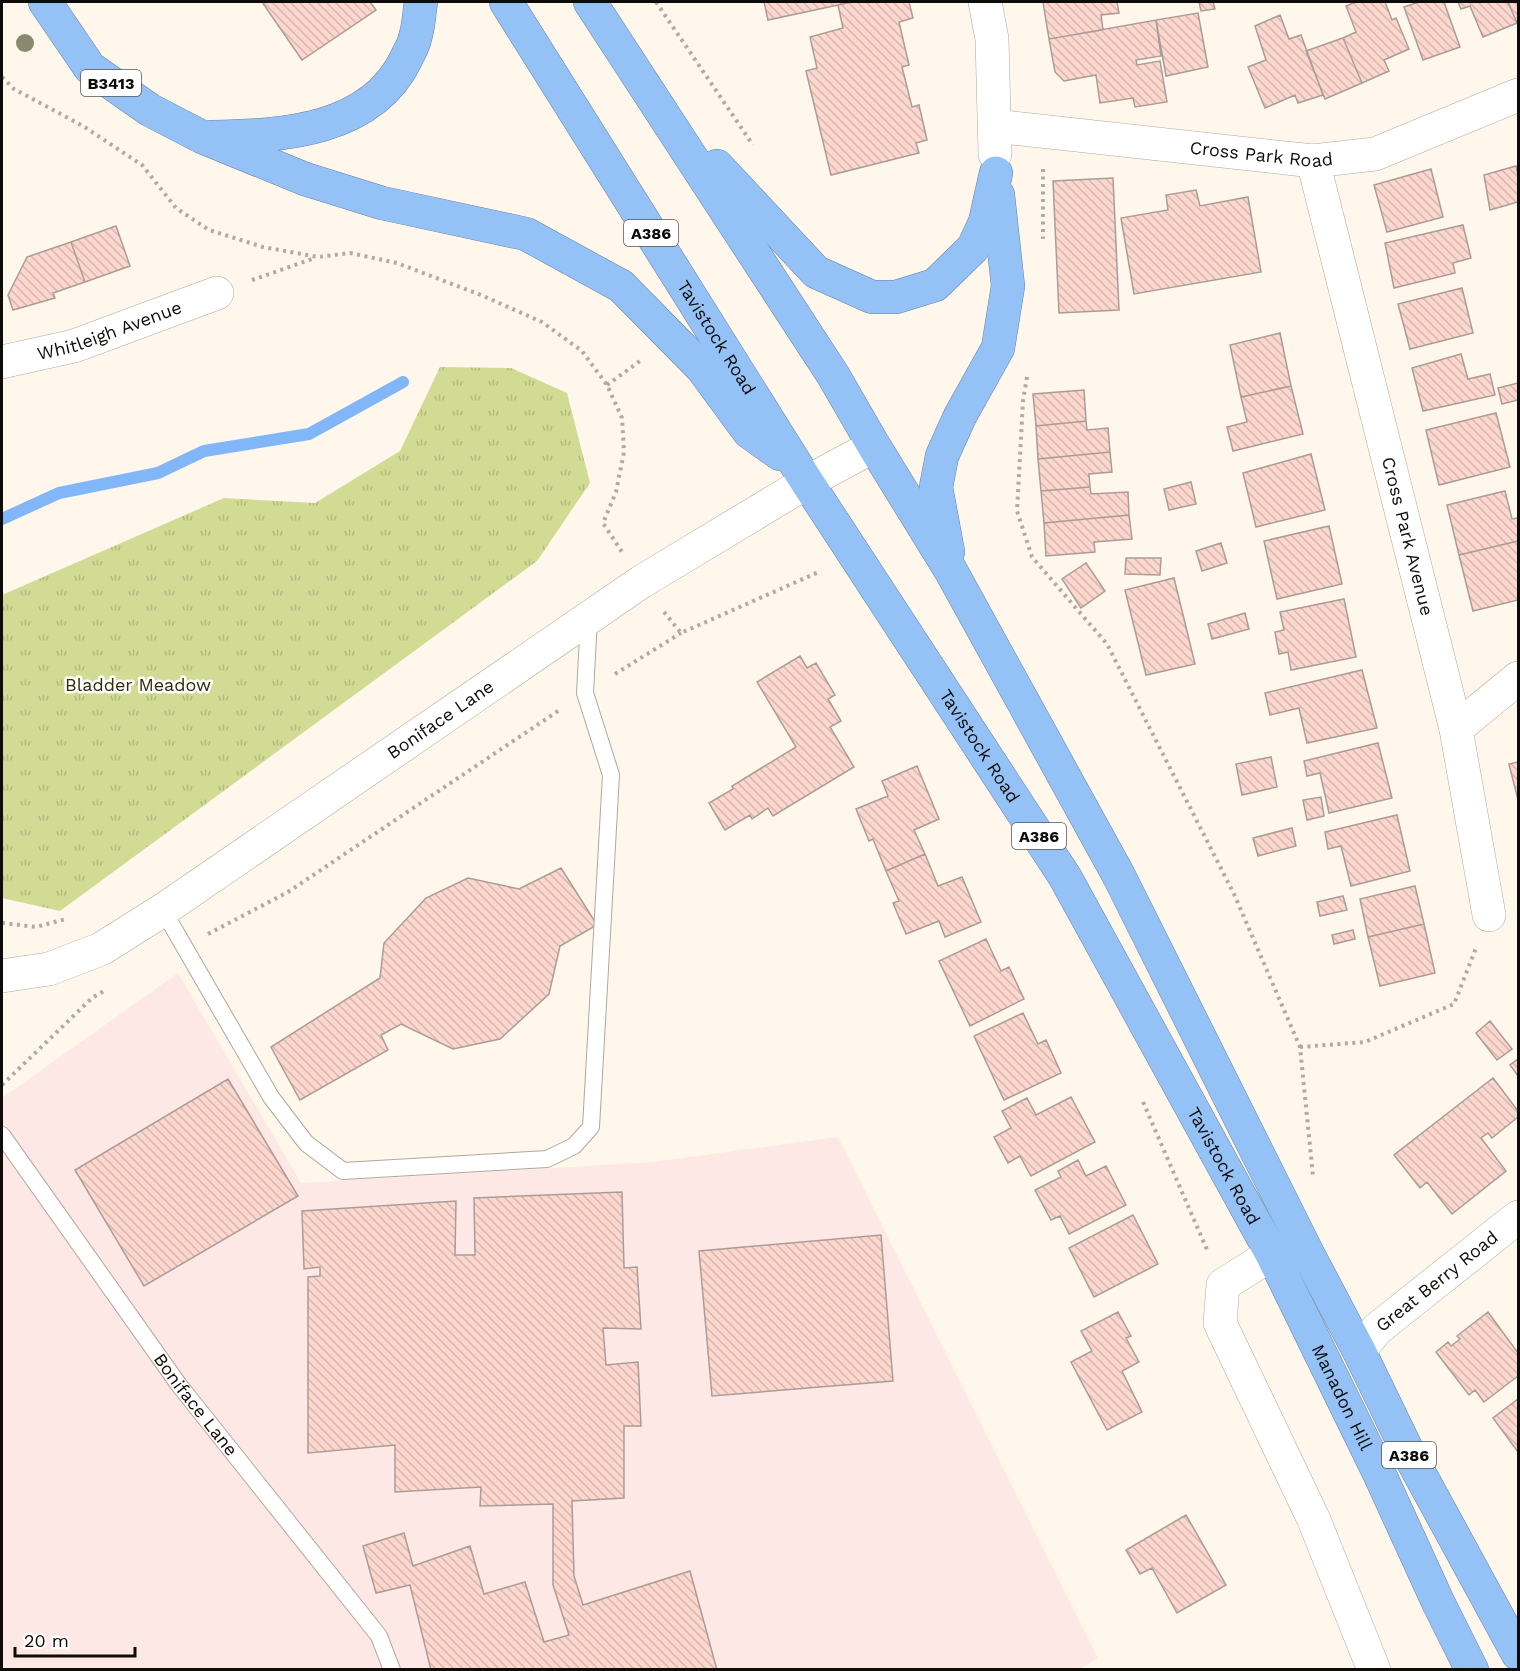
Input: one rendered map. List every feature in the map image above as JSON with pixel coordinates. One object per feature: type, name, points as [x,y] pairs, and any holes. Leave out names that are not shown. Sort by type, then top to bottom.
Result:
[{"type":"highway","name":"B3413","points":[[45,2],[90,68],[150,110],[202,137]]},
{"type":"highway","points":[[202,137],[240,136],[313,128],[345,118],[366,106],[375,100],[399,73],[415,39],[421,2]]},
{"type":"highway","name":"Tavistock Road","points":[[506,2],[802,473],[1065,877],[1272,1254]]},
{"type":"highway","name":"Tavistock Road","points":[[590,2],[833,375],[951,572],[1119,876],[1307,1252]]},
{"type":"highway","points":[[647,89],[816,272],[872,297],[896,297],[935,285],[973,248],[985,222],[995,151]]},
{"type":"highway","points":[[202,137],[305,179],[382,203],[526,234],[621,286],[702,368],[749,432],[802,473]]},
{"type":"highway","points":[[951,572],[936,487],[942,456],[998,348],[1008,286],[995,151]]},
{"type":"highway","name":"Manadon Hill","points":[[1307,1252],[1410,1456],[1518,1654]]},
{"type":"highway","name":"Manadon Hill","points":[[1272,1254],[1472,1670]]},
{"type":"street","points":[[985,2],[992,39],[995,151]]},
{"type":"street","name":"Cross Park Road","points":[[995,151],[1041,130],[1313,161],[1375,154],[1518,95]]},
{"type":"street","name":"Cross Park Avenue","points":[[1313,161],[1456,729],[1489,915]]},
{"type":"street","name":"Whitleigh Avenue","points":[[2,362],[74,346],[217,293]]},
{"type":"street","name":"Boniface Lane","points":[[2,976],[49,969],[101,949],[163,910],[802,473],[874,446]]},
{"type":"street","points":[[1456,729],[1518,678]]},
{"type":"street","name":"Great Berry Road","points":[[1359,1351],[1377,1329],[1518,1216]]},
{"type":"street","points":[[1272,1254],[1223,1285],[1220,1323],[1314,1520],[1374,1670]]},
{"type":"lane","points":[[163,910],[271,1097],[306,1143],[343,1171],[547,1159],[574,1146],[591,1127],[611,775],[585,693],[589,619]]},
{"type":"lane","name":"Boniface Lane","points":[[2,1135],[179,1385],[379,1636],[392,1670]]},
{"type":"path","points":[[656,2],[757,151]]},
{"type":"path","points":[[2,77],[14,89],[83,126],[142,165],[176,208],[209,230],[263,247],[318,257]]},
{"type":"path","points":[[1041,130],[1045,194],[1043,240]]},
{"type":"path","points":[[217,293],[318,257],[350,254],[397,263],[481,295],[542,322],[582,351],[607,385],[622,418],[624,452],[616,492],[603,523],[620,549]]},
{"type":"path","points":[[607,385],[640,361]]},
{"type":"path","points":[[1029,367],[1023,401],[1017,511],[1032,557],[1107,644],[1234,894],[1300,1047],[1313,1182]]},
{"type":"path","points":[[184,946],[288,892],[529,729],[681,633],[820,570],[827,579]]},
{"type":"path","points":[[641,582],[681,633]]},
{"type":"path","points":[[1300,1047],[1365,1041],[1454,1004],[1489,915]]},
{"type":"path","points":[[2,923],[36,927]]},
{"type":"path","points":[[2,1085],[92,998],[113,986]]},
{"type":"path","points":[[1142,1100],[1223,1285]]},
{"type":"shaded area","points":[[178,973],[301,1183],[653,1162],[838,1137],[1098,1658],[1078,1670],[2,1669],[2,1098]]},
{"type":"green space","name":"Bladder Meadow","points":[[440,367],[511,368],[567,393],[590,483],[537,561],[60,911],[2,898],[2,595],[224,498],[315,503],[400,451]]},
{"type":"building","points":[[262,2],[370,2],[376,10],[302,60]]},
{"type":"building","points":[[764,2],[852,2],[768,20]]},
{"type":"building","points":[[852,2],[909,2],[913,18],[899,22],[909,65],[902,67],[912,107],[919,105],[927,140],[916,143],[919,153],[831,175],[806,71],[817,68],[810,37],[843,28],[838,5]]},
{"type":"building","points":[[1043,2],[1117,2],[1119,13],[1101,15],[1103,30],[1049,39]]},
{"type":"building","points":[[1199,2],[1213,2],[1215,9],[1201,11]]},
{"type":"building","points":[[1356,2],[1385,2],[1392,20],[1396,18],[1409,49],[1384,60],[1389,71],[1362,83],[1343,38],[1356,32],[1346,6]]},
{"type":"building","points":[[1419,2],[1444,2],[1460,47],[1423,60],[1404,7]]},
{"type":"building","points":[[1458,2],[1508,2],[1517,23],[1483,37],[1470,6],[1461,9]]},
{"type":"building","points":[[1508,2],[1518,2],[1517,23]]},
{"type":"building","points":[[1198,13],[1208,67],[1166,76],[1156,20]]},
{"type":"building","points":[[1280,15],[1289,39],[1301,35],[1323,95],[1298,103],[1295,95],[1265,108],[1248,67],[1266,60],[1255,26]]},
{"type":"building","points":[[1156,20],[1161,56],[1136,60],[1137,65],[1160,61],[1167,102],[1135,107],[1133,98],[1100,103],[1096,75],[1064,81],[1055,72],[1049,39]]},
{"type":"building","points":[[1343,38],[1362,83],[1325,99],[1306,51]]},
{"type":"building","points":[[1516,166],[1518,202],[1490,210],[1484,175]]},
{"type":"building","points":[[1431,169],[1443,217],[1387,232],[1374,185]]},
{"type":"building","points":[[1113,178],[1119,310],[1059,313],[1053,181]]},
{"type":"building","points":[[1196,190],[1200,206],[1248,197],[1261,272],[1134,294],[1121,218],[1168,210],[1166,195]]},
{"type":"building","points":[[1463,225],[1471,258],[1453,263],[1455,273],[1394,288],[1385,243]]},
{"type":"building","points":[[116,226],[130,266],[85,282],[71,242]]},
{"type":"building","points":[[71,242],[85,282],[53,293],[55,298],[13,310],[8,295],[27,257]]},
{"type":"building","points":[[1462,288],[1473,333],[1410,349],[1398,304]]},
{"type":"building","points":[[1280,333],[1291,386],[1241,397],[1230,345]]},
{"type":"building","points":[[1461,354],[1468,379],[1490,374],[1495,395],[1423,411],[1412,368]]},
{"type":"building","points":[[1518,383],[1518,400],[1502,404],[1498,388]]},
{"type":"building","points":[[1291,386],[1303,434],[1233,451],[1227,427],[1247,422],[1241,397]]},
{"type":"building","points":[[1084,390],[1086,421],[1036,426],[1033,394]]},
{"type":"building","points":[[1496,413],[1510,467],[1439,485],[1426,430]]},
{"type":"building","points":[[1086,421],[1087,430],[1108,428],[1110,452],[1038,459],[1036,426]]},
{"type":"building","points":[[1110,452],[1112,472],[1089,474],[1090,487],[1041,491],[1038,459]]},
{"type":"building","points":[[1311,454],[1325,510],[1256,527],[1243,473]]},
{"type":"building","points":[[1191,482],[1196,504],[1169,510],[1164,489]]},
{"type":"building","points":[[1090,487],[1091,494],[1128,492],[1129,515],[1044,523],[1041,491]]},
{"type":"building","points":[[1505,491],[1512,519],[1518,518],[1518,541],[1459,555],[1447,505]]},
{"type":"building","points":[[1129,515],[1132,539],[1094,542],[1095,552],[1046,556],[1044,523]]},
{"type":"building","points":[[1329,526],[1342,584],[1277,599],[1264,541]]},
{"type":"building","points":[[1518,541],[1518,600],[1473,611],[1459,555]]},
{"type":"building","points":[[1221,543],[1227,563],[1202,571],[1196,551]]},
{"type":"building","points":[[1126,558],[1161,558],[1160,575],[1125,574]]},
{"type":"building","points":[[1086,563],[1105,591],[1081,608],[1062,579]]},
{"type":"building","points":[[1174,578],[1195,664],[1146,675],[1125,590]]},
{"type":"building","points":[[1344,599],[1356,657],[1291,670],[1288,652],[1279,654],[1275,632],[1284,630],[1280,612]]},
{"type":"building","points":[[1245,613],[1249,629],[1212,639],[1208,624]]},
{"type":"building","points":[[800,656],[807,668],[816,663],[835,695],[828,699],[841,721],[830,727],[854,767],[773,816],[768,808],[752,819],[750,815],[725,830],[709,803],[733,789],[732,786],[796,747],[757,682]]},
{"type":"building","points":[[1362,670],[1377,728],[1307,743],[1299,708],[1270,715],[1265,693]]},
{"type":"building","points":[[1378,743],[1392,798],[1329,813],[1320,773],[1307,776],[1304,761]]},
{"type":"building","points":[[1271,757],[1277,787],[1242,795],[1236,764]]},
{"type":"building","points":[[1518,762],[1518,800],[1509,764]]},
{"type":"building","points":[[917,766],[939,819],[914,830],[925,854],[886,871],[873,839],[869,841],[856,809],[888,796],[882,781]]},
{"type":"building","points":[[1321,797],[1324,816],[1307,820],[1303,800]]},
{"type":"building","points":[[1397,815],[1410,871],[1351,886],[1341,846],[1328,849],[1325,832]]},
{"type":"building","points":[[1292,828],[1296,846],[1258,856],[1253,838]]},
{"type":"building","points":[[925,854],[938,886],[962,877],[981,922],[945,937],[939,921],[906,934],[893,903],[899,901],[886,871]]},
{"type":"building","points":[[561,868],[597,925],[560,946],[549,994],[500,1039],[453,1049],[401,1024],[381,1035],[388,1050],[300,1100],[271,1047],[380,978],[384,943],[426,898],[468,878],[519,889]]},
{"type":"building","points":[[1415,886],[1424,924],[1368,937],[1360,899]]},
{"type":"building","points":[[1343,896],[1347,910],[1320,916],[1317,902]]},
{"type":"building","points":[[1424,924],[1435,973],[1380,986],[1368,937]]},
{"type":"building","points":[[1353,930],[1355,939],[1334,944],[1332,935]]},
{"type":"building","points":[[986,939],[1001,971],[1009,967],[1024,999],[970,1026],[939,961]]},
{"type":"building","points":[[1023,1013],[1038,1044],[1046,1040],[1061,1073],[1004,1100],[974,1036]]},
{"type":"building","points":[[1490,1021],[1512,1049],[1497,1060],[1476,1033]]},
{"type":"building","points":[[1518,1059],[1518,1076],[1510,1065]]},
{"type":"building","points":[[1493,1078],[1518,1111],[1518,1117],[1492,1138],[1488,1133],[1481,1138],[1506,1171],[1452,1214],[1427,1182],[1420,1188],[1394,1155]]},
{"type":"building","points":[[228,1079],[298,1196],[144,1286],[75,1170]]},
{"type":"building","points":[[1071,1097],[1095,1142],[1031,1176],[1020,1156],[1008,1163],[994,1137],[1011,1128],[1002,1111],[1027,1098],[1036,1115]]},
{"type":"building","points":[[1078,1160],[1086,1176],[1106,1166],[1126,1205],[1069,1234],[1060,1216],[1051,1220],[1035,1190],[1061,1177],[1058,1171]]},
{"type":"building","points":[[622,1192],[624,1268],[637,1267],[641,1329],[603,1328],[606,1365],[638,1362],[641,1426],[624,1426],[624,1498],[572,1501],[574,1576],[583,1605],[690,1571],[717,1670],[431,1670],[410,1585],[376,1593],[363,1546],[404,1533],[413,1566],[470,1546],[484,1594],[525,1582],[544,1642],[569,1635],[553,1585],[553,1504],[480,1506],[481,1487],[395,1492],[395,1445],[308,1453],[308,1277],[320,1276],[320,1267],[304,1269],[302,1211],[456,1201],[455,1255],[475,1255],[474,1198]]},
{"type":"building","points":[[1133,1215],[1158,1264],[1094,1297],[1069,1248]]},
{"type":"building","points":[[881,1235],[893,1381],[712,1396],[699,1251]]},
{"type":"building","points":[[1118,1312],[1131,1336],[1126,1338],[1139,1362],[1122,1371],[1142,1412],[1107,1430],[1071,1362],[1092,1351],[1081,1331]]},
{"type":"building","points":[[1488,1312],[1518,1353],[1518,1376],[1484,1402],[1475,1390],[1469,1395],[1436,1352],[1448,1342],[1451,1346],[1460,1339],[1457,1336]]},
{"type":"building","points":[[1518,1399],[1518,1452],[1493,1418]]},
{"type":"building","points":[[1186,1515],[1226,1585],[1177,1613],[1152,1568],[1140,1574],[1126,1550]]},
{"type":"waterway","points":[[2,519],[59,493],[158,473],[204,451],[309,434],[403,382]]}]
